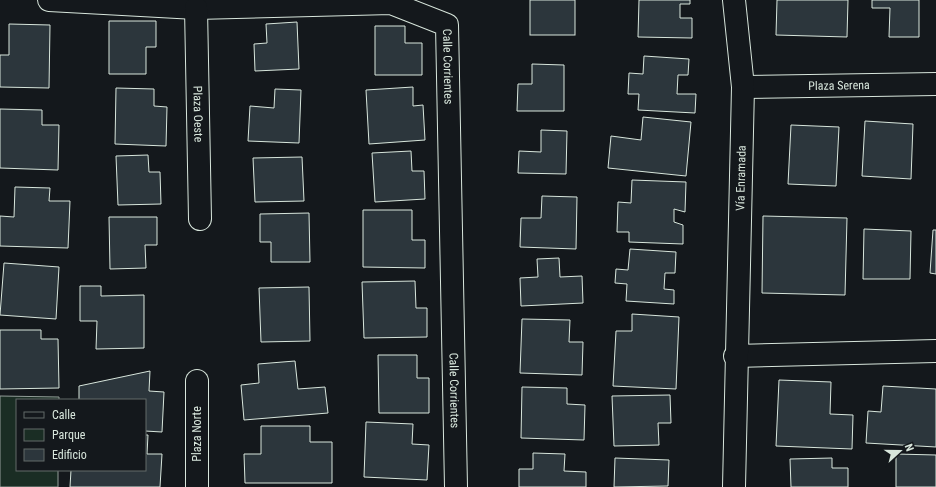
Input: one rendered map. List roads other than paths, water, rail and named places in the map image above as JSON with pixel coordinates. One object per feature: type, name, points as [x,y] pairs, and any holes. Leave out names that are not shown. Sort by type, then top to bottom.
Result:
[{"type":"street","name":"Calle Corrientes","points":[[49,0],[196,8],[391,4],[447,25],[456,487]]},
{"type":"street","name":"Vía Enramada","points":[[734,0],[743,87],[735,356],[734,487]]},
{"type":"street","name":"Plaza Oeste","points":[[196,8],[200,219]]},
{"type":"street","name":"Plaza Serena","points":[[743,87],[936,84]]},
{"type":"street","points":[[735,356],[936,351]]},
{"type":"street","name":"Plaza Norte","points":[[197,381],[197,487]]}]
